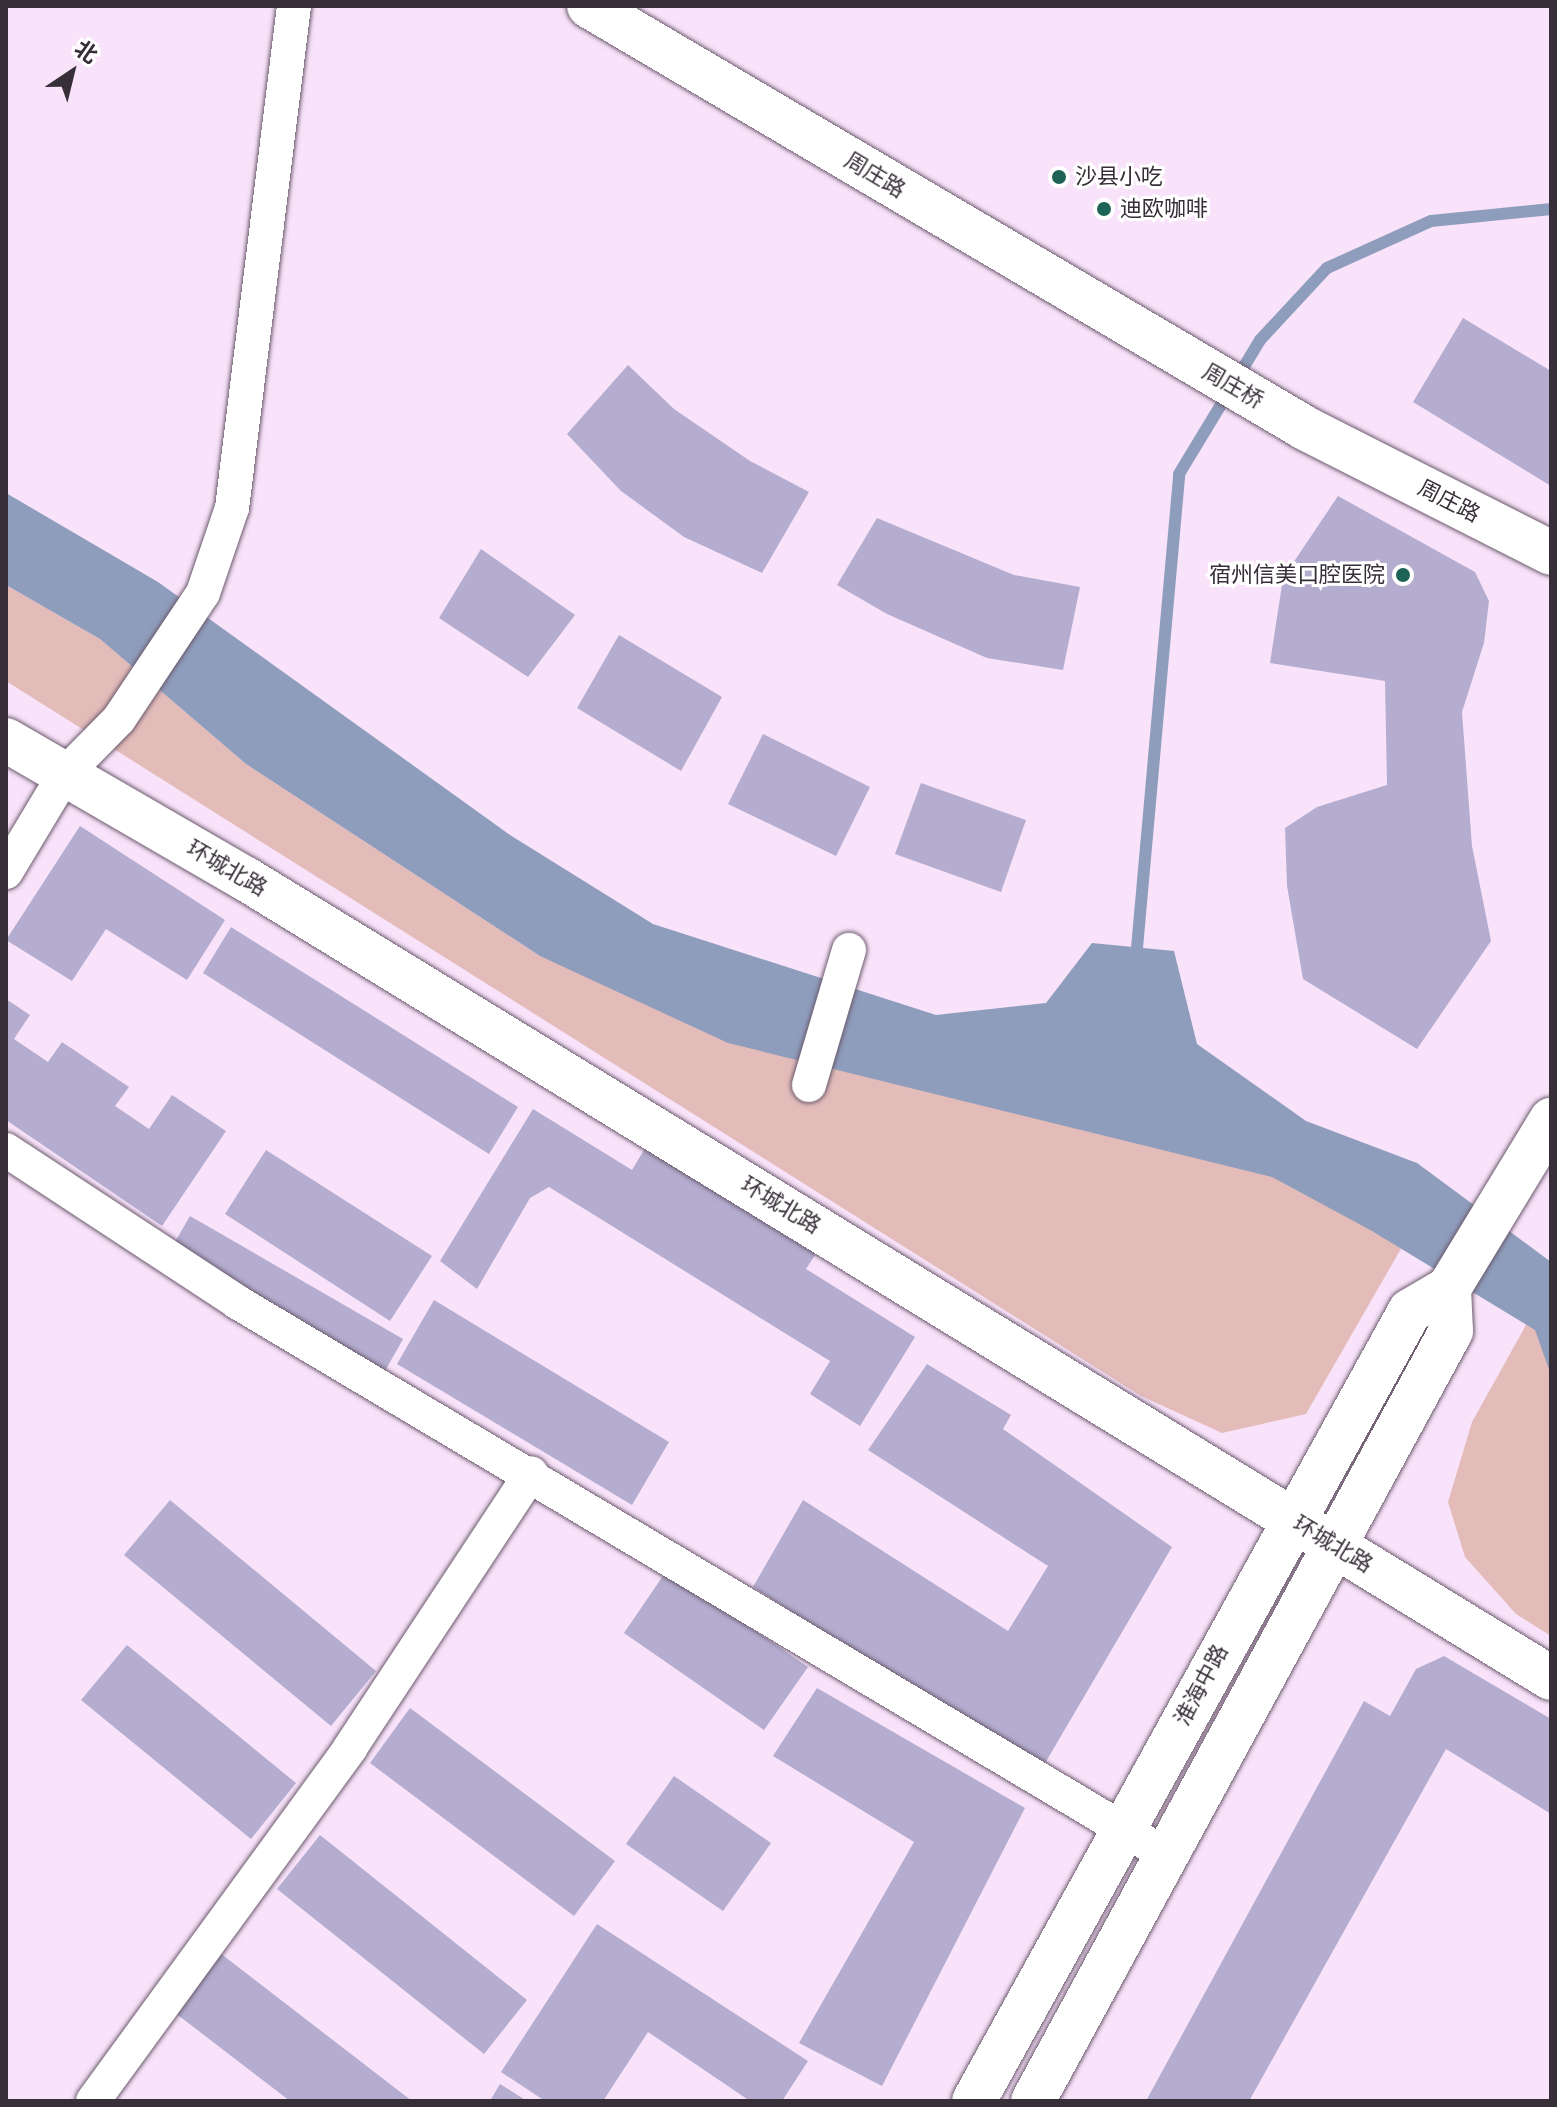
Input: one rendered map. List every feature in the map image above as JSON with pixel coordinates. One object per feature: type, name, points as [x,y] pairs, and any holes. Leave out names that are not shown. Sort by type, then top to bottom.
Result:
[{"type":"main road","name":"周庄路","points":[[589,6],[1161,345]]},
{"type":"main road","name":"周庄桥","points":[[1161,345],[1305,428]]},
{"type":"main road","name":"周庄路","points":[[1305,428],[1551,553]]},
{"type":"main road","name":"环城北路","points":[[6,740],[246,879],[1551,1678]]},
{"type":"main road","name":"淮海中路","points":[[974,2101],[1291,1519],[1410,1311],[1449,1288],[1551,1120]]},
{"type":"main road","points":[[1033,2101],[1333,1543],[1451,1331],[1449,1288]]},
{"type":"street","points":[[6,872],[65,774],[119,719],[203,593],[232,508],[294,6]]},
{"type":"street","points":[[809,1085],[849,950]]},
{"type":"street","points":[[6,1150],[237,1302],[531,1473],[1122,1831],[1165,1854]]},
{"type":"street","points":[[93,2101],[350,1748],[531,1473]]},
{"type":"shaded area","points":[[6,585],[100,639],[246,764],[540,956],[1335,1190],[1410,1233],[1306,1414],[1222,1433],[1141,1396],[6,681]]},
{"type":"shaded area","points":[[1536,1307],[1551,1316],[1551,1636],[1516,1614],[1465,1557],[1448,1502],[1472,1422]]},
{"type":"water","points":[[6,493],[158,582],[510,835],[653,924],[936,1015],[1046,1003],[1092,943],[1174,951],[1197,1044],[1306,1121],[1417,1163],[1551,1262],[1551,1375],[1535,1330],[1372,1231],[1272,1177],[728,1043],[540,956],[246,764],[100,639],[6,585]]},
{"type":"building","points":[[1463,318],[1551,371],[1551,486],[1413,402]]},
{"type":"building","points":[[628,365],[674,409],[750,461],[809,492],[762,573],[684,537],[621,491],[567,434]]},
{"type":"building","points":[[1338,496],[1475,572],[1489,601],[1484,643],[1462,712],[1472,846],[1491,941],[1417,1049],[1303,979],[1287,886],[1285,828],[1317,807],[1387,785],[1385,681],[1270,663],[1283,578]]},
{"type":"building","points":[[877,518],[1014,575],[1080,587],[1063,670],[987,658],[887,614],[837,585]]},
{"type":"building","points":[[481,549],[575,615],[528,677],[439,618]]},
{"type":"building","points":[[619,635],[722,697],[681,771],[577,708]]},
{"type":"building","points":[[763,734],[870,787],[836,856],[728,804]]},
{"type":"building","points":[[921,783],[1026,820],[1001,892],[895,854]]},
{"type":"building","points":[[80,826],[225,920],[187,980],[106,929],[72,981],[6,940]]},
{"type":"building","points":[[231,927],[518,1107],[489,1154],[203,973]]},
{"type":"building","points":[[6,999],[30,1015],[14,1039],[48,1062],[62,1042],[129,1087],[115,1106],[149,1129],[172,1095],[226,1131],[162,1226],[6,1120]]},
{"type":"building","points":[[533,1109],[632,1170],[647,1145],[817,1252],[806,1269],[915,1337],[860,1426],[810,1394],[830,1361],[549,1187],[530,1198],[477,1289],[440,1261]]},
{"type":"building","points":[[266,1150],[432,1256],[390,1321],[225,1214]]},
{"type":"building","points":[[190,1216],[403,1339],[385,1371],[172,1247]]},
{"type":"building","points":[[434,1300],[669,1442],[632,1505],[397,1364]]},
{"type":"building","points":[[927,1364],[1011,1415],[1003,1429],[1172,1547],[1041,1770],[753,1587],[803,1500],[1008,1631],[1048,1566],[868,1450]]},
{"type":"building","points":[[170,1500],[376,1671],[331,1726],[124,1555]]},
{"type":"building","points":[[667,1570],[808,1667],[764,1730],[624,1633]]},
{"type":"building","points":[[127,1645],[296,1783],[251,1839],[81,1700]]},
{"type":"building","points":[[1444,1656],[1551,1719],[1551,1814],[1446,1749],[1249,2101],[1146,2101],[1364,1701],[1390,1716],[1416,1669]]},
{"type":"building","points":[[817,1688],[1025,1808],[882,2086],[799,2043],[914,1842],[773,1756]]},
{"type":"building","points":[[410,1708],[615,1861],[574,1916],[370,1763]]},
{"type":"building","points":[[674,1776],[771,1843],[723,1911],[626,1844]]},
{"type":"building","points":[[320,1835],[527,2000],[484,2054],[277,1889]]},
{"type":"building","points":[[597,1924],[808,2061],[782,2101],[750,2101],[648,2032],[603,2101],[545,2101],[501,2072]]},
{"type":"building","points":[[216,1950],[412,2101],[290,2101],[170,2009]]},
{"type":"building","points":[[500,2084],[527,2101],[490,2101]]},
{"type":"waterway","points":[[1137,948],[1179,474],[1260,340],[1327,268],[1431,221],[1551,209]]},
{"type":"place","name":"沙县小吃","points":[[1059,177]]},
{"type":"place","name":"迪欧咖啡","points":[[1104,209]]},
{"type":"place","name":"宿州信美口腔医院","points":[[1403,575]]}]
